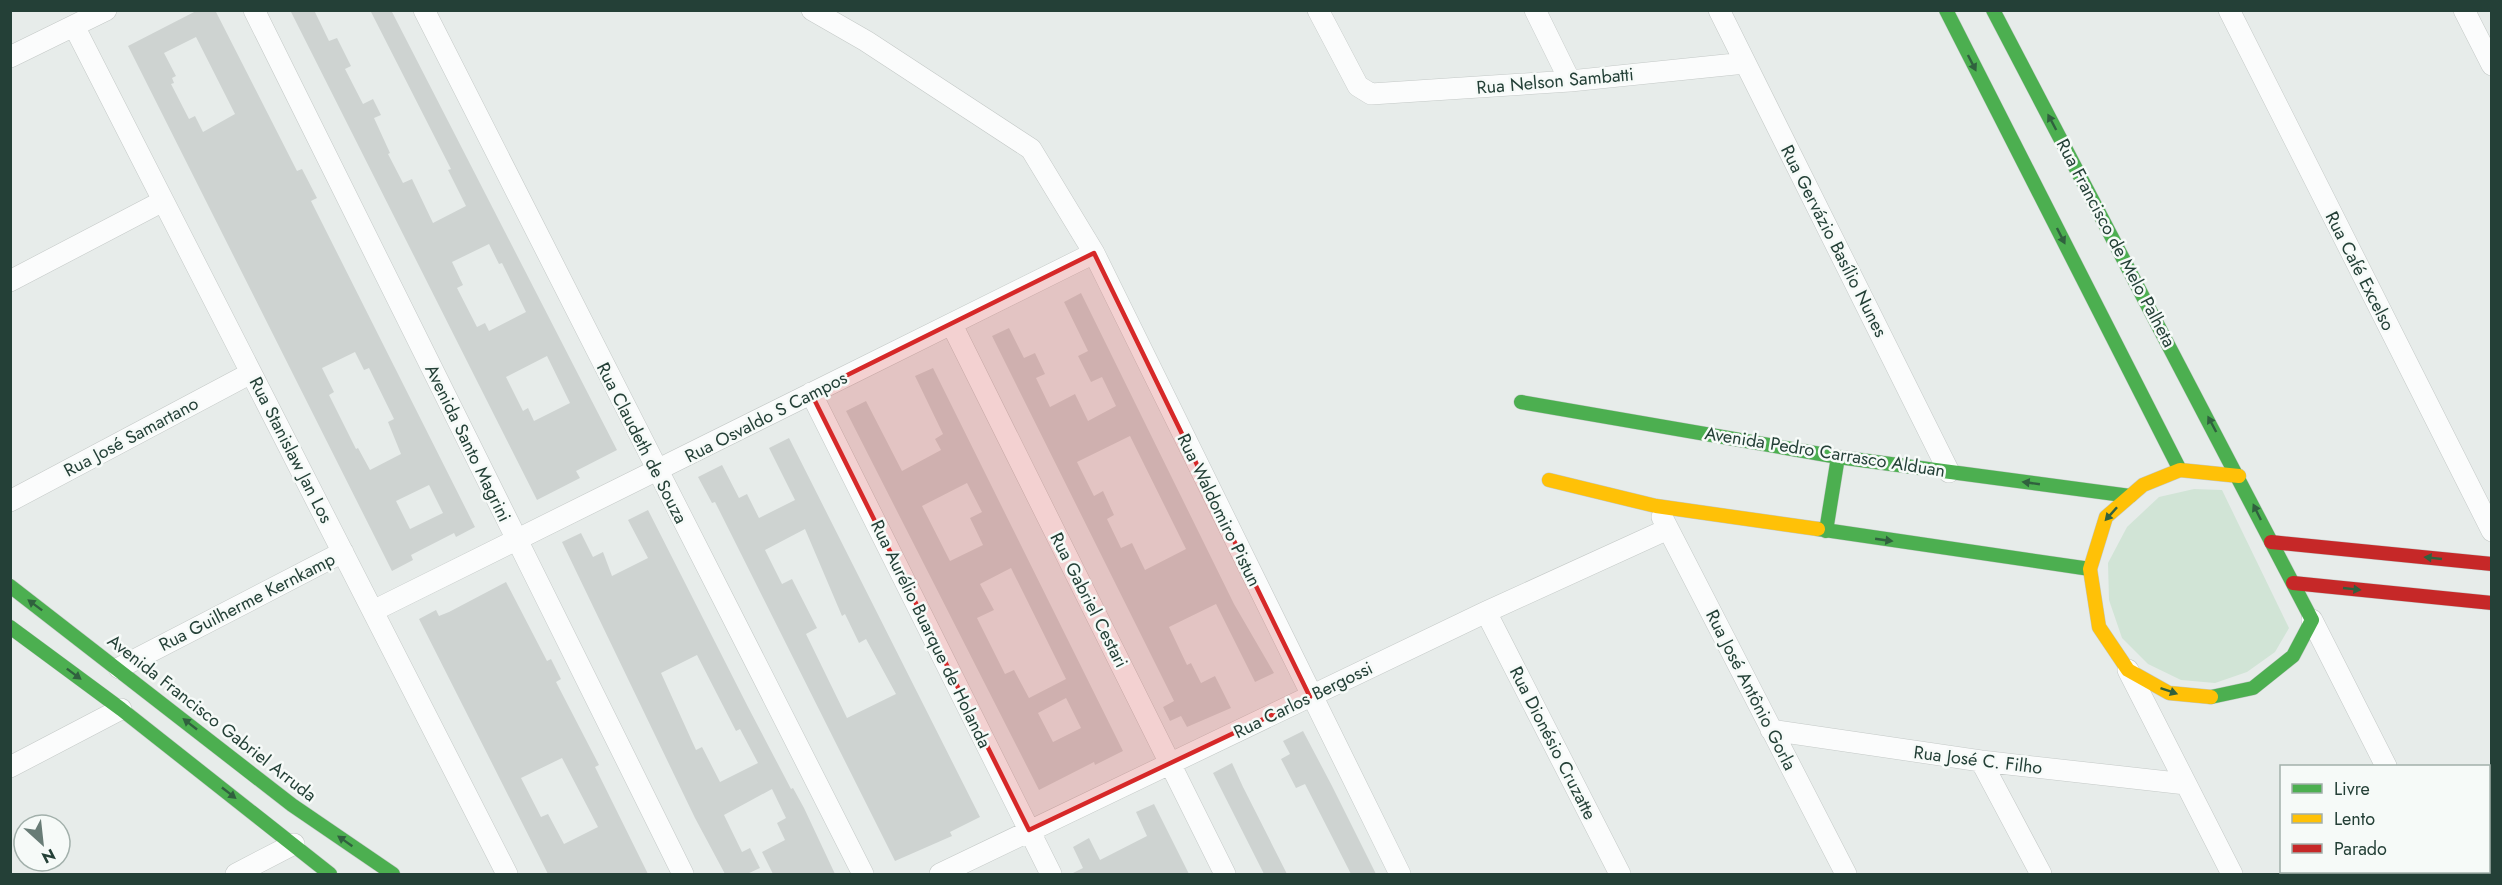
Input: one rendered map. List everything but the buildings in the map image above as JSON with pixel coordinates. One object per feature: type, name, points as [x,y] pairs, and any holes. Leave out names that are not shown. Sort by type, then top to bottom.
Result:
[{"type":"street","points":[[10,57],[106,10]]},
{"type":"street","name":"Avenida Santo Magrini","points":[[254,10],[683,874]]},
{"type":"street","name":"Rua Claudeth de Souza","points":[[424,10],[656,471],[863,874]]},
{"type":"street","name":"Rua Waldomiro Pistun","points":[[812,10],[866,41],[1031,149],[1094,254],[1310,697],[1400,874]]},
{"type":"street","name":"Rua Nelson Sambatti","points":[[1318,10],[1353,79],[1364,92],[1382,94],[1570,81],[1745,63]]},
{"type":"street","points":[[1535,10],[1570,81]]},
{"type":"street","name":"Rua Gervázio Basílio Nunes","points":[[1719,10],[1949,472]]},
{"type":"street","points":[[1946,10],[2180,470]]},
{"type":"street","name":"Rua Francisco de Melo Palheta","points":[[1993,10],[2239,476],[2312,620]]},
{"type":"street","name":"Rua Café Excelso","points":[[2229,10],[2492,531]]},
{"type":"street","points":[[2464,10],[2492,65]]},
{"type":"street","name":"Rua Stanislaw Jan Los","points":[[74,26],[507,874]]},
{"type":"street","points":[[10,281],[163,201]]},
{"type":"street","name":"Rua Osvaldo S Campos","points":[[373,611],[1094,254]]},
{"type":"street","name":"Rua Gabriel Cestari","points":[[952,325],[1226,874]]},
{"type":"street","name":"Rua José Samartano","points":[[10,501],[251,374]]},
{"type":"street","name":"Rua Aurélio Buarque de Holanda","points":[[811,393],[1051,874]]},
{"type":"street","name":"Avenida Pedro Carrasco Alduan","points":[[1521,402],[1838,457],[2130,496]]},
{"type":"street","points":[[1826,531],[1838,457]]},
{"type":"street","points":[[2232,874],[2128,669],[2099,627],[2090,569],[2106,517],[2143,485],[2180,470],[2239,476]]},
{"type":"street","points":[[1549,480],[1656,506],[2090,569]]},
{"type":"street","name":"Rua José Antônio Gorla","points":[[1656,506],[1846,874]]},
{"type":"street","name":"Rua Carlos Bergossi","points":[[940,874],[1486,612],[1668,529]]},
{"type":"street","points":[[2271,542],[2492,564]]},
{"type":"street","name":"Rua Guilherme Kernkamp","points":[[119,668],[343,552]]},
{"type":"street","points":[[2293,583],[2492,603]]},
{"type":"street","name":"Avenida Francisco Gabriel Arruda","points":[[10,586],[119,668],[292,805],[393,874]]},
{"type":"street","name":"Rua Dionésio Cruzatte","points":[[1486,612],[1620,874]]},
{"type":"street","points":[[2128,669],[2169,693],[2216,698],[2253,688],[2293,656],[2312,620]]},
{"type":"street","points":[[2312,620],[2385,765]]},
{"type":"street","points":[[10,627],[121,709],[330,874]]},
{"type":"street","points":[[10,767],[121,709]]},
{"type":"street","name":"Rua José C. Filho","points":[[1771,730],[1981,761],[2186,784]]},
{"type":"street","points":[[1981,761],[2041,874]]},
{"type":"street","points":[[236,874],[294,844]]},
{"type":"highlighted area","points":[[1094,253],[1310,697],[1029,830],[811,393]]},
{"type":"green space","points":[[2194,489],[2222,490],[2289,628],[2275,652],[2247,672],[2215,683],[2181,680],[2148,664],[2122,638],[2109,600],[2108,563],[2127,527],[2159,497]]},
{"type":"traffic: fast","points":[[1946,10],[2180,470]]},
{"type":"traffic: fast","points":[[1993,10],[2312,620],[2293,656],[2253,688],[2211,697]]},
{"type":"traffic: fast","points":[[1521,402],[1838,457],[2130,496]]},
{"type":"traffic: fast","points":[[1826,531],[1838,457]]},
{"type":"traffic: fast","points":[[1818,529],[2090,569]]},
{"type":"traffic: fast","points":[[10,586],[292,805],[393,874]]},
{"type":"traffic: fast","points":[[10,627],[121,709],[330,874]]},
{"type":"traffic: slow","points":[[2211,697],[2169,693],[2128,670],[2099,627],[2090,569],[2106,517],[2143,485],[2180,470],[2239,476]]},
{"type":"traffic: slow","points":[[1549,480],[1656,506],[1818,529]]},
{"type":"traffic: jam","points":[[2271,542],[2492,564]]},
{"type":"traffic: jam","points":[[2293,583],[2492,603]]}]
